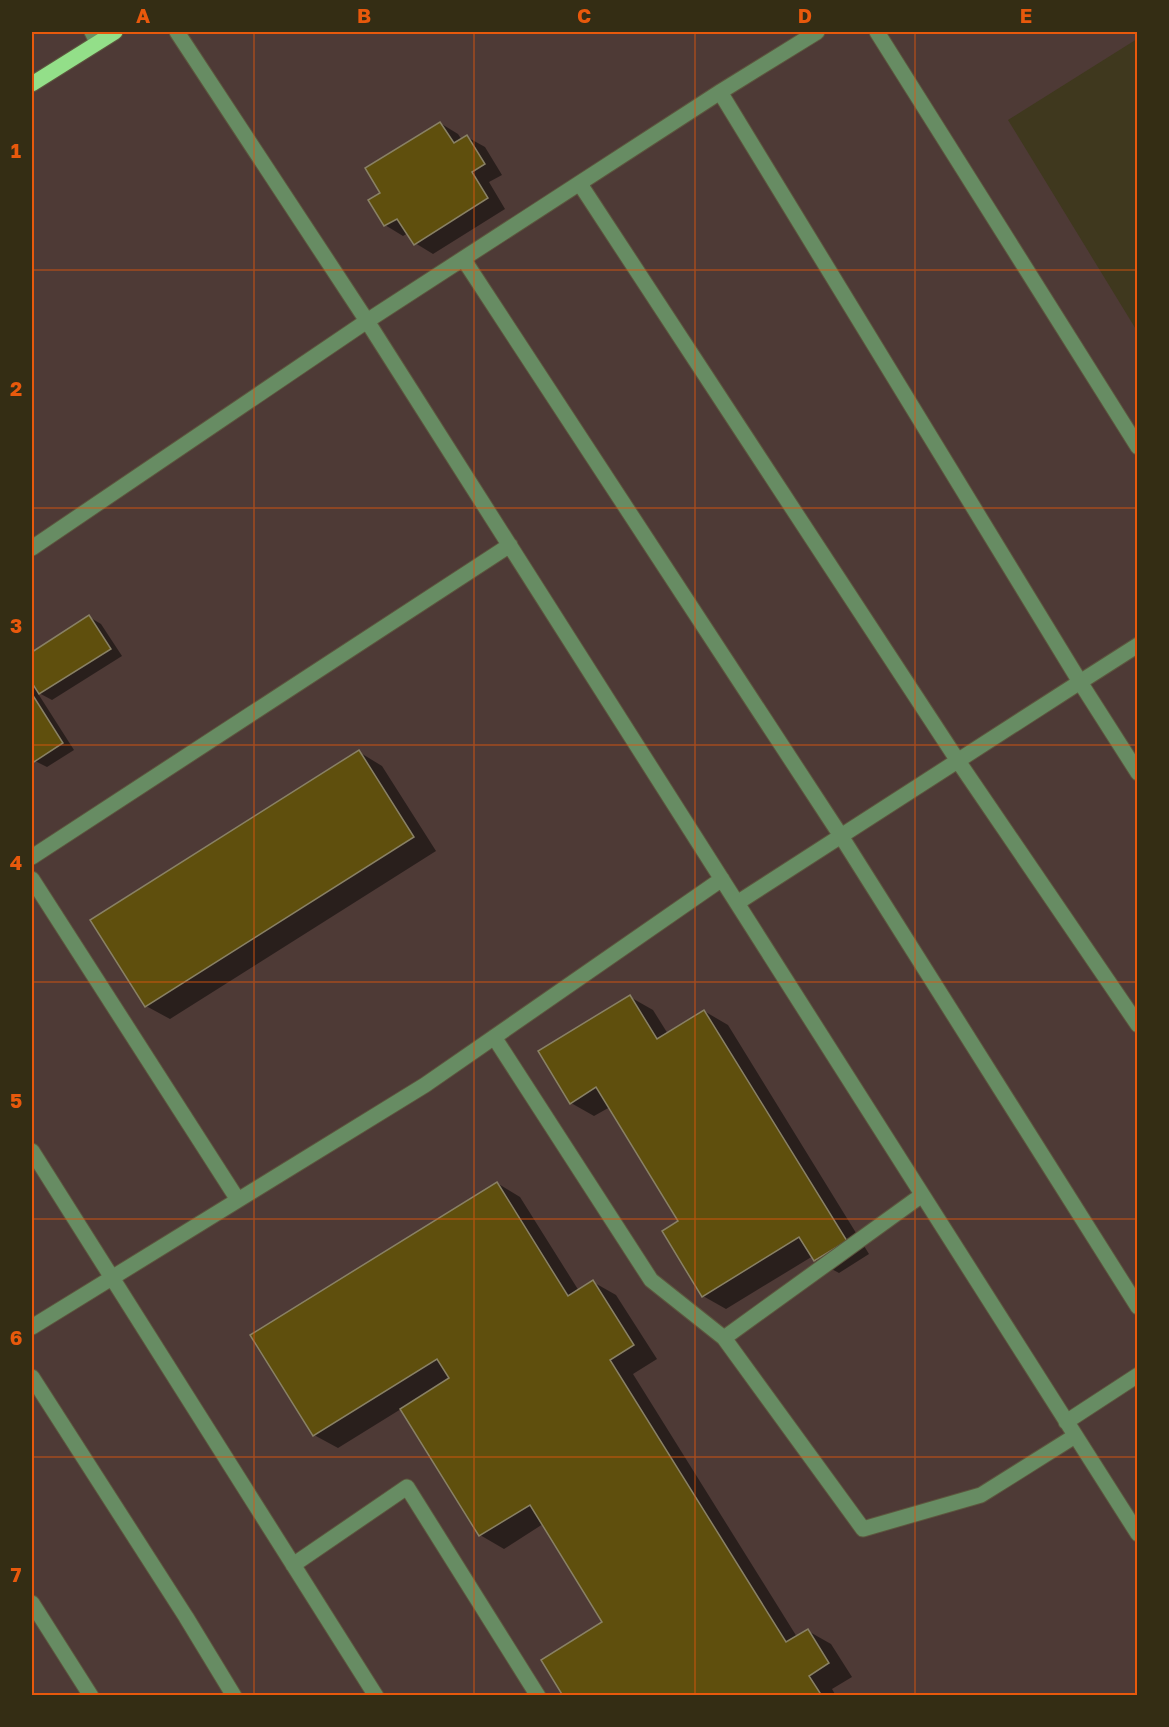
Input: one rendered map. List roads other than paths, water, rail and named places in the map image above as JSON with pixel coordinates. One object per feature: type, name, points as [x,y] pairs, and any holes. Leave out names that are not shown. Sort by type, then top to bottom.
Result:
[{"type":"main road","points":[[32,84],[95,37],[115,32]]},
{"type":"lane","points":[[177,32],[367,321],[1137,1534]]},
{"type":"lane","points":[[32,548],[367,321],[720,92],[817,32]]},
{"type":"lane","points":[[877,32],[1137,447]]},
{"type":"lane","points":[[720,92],[1137,773]]},
{"type":"lane","points":[[580,184],[958,761],[1137,1025]]},
{"type":"lane","points":[[464,260],[841,836],[1137,1307]]},
{"type":"lane","points":[[32,857],[510,545]]},
{"type":"lane","points":[[736,903],[1137,645]]},
{"type":"lane","points":[[32,879],[238,1200]]},
{"type":"lane","points":[[32,1327],[425,1085],[722,879]]},
{"type":"lane","points":[[494,1037],[651,1280],[724,1338],[863,1529],[981,1495],[1075,1436]]},
{"type":"lane","points":[[32,1151],[376,1695]]},
{"type":"lane","points":[[724,1338],[922,1195]]},
{"type":"lane","points":[[1066,1422],[1137,1375]]},
{"type":"lane","points":[[32,1377],[234,1695]]},
{"type":"lane","points":[[293,1565],[407,1487],[538,1695]]},
{"type":"lane","points":[[32,1603],[91,1695]]}]
